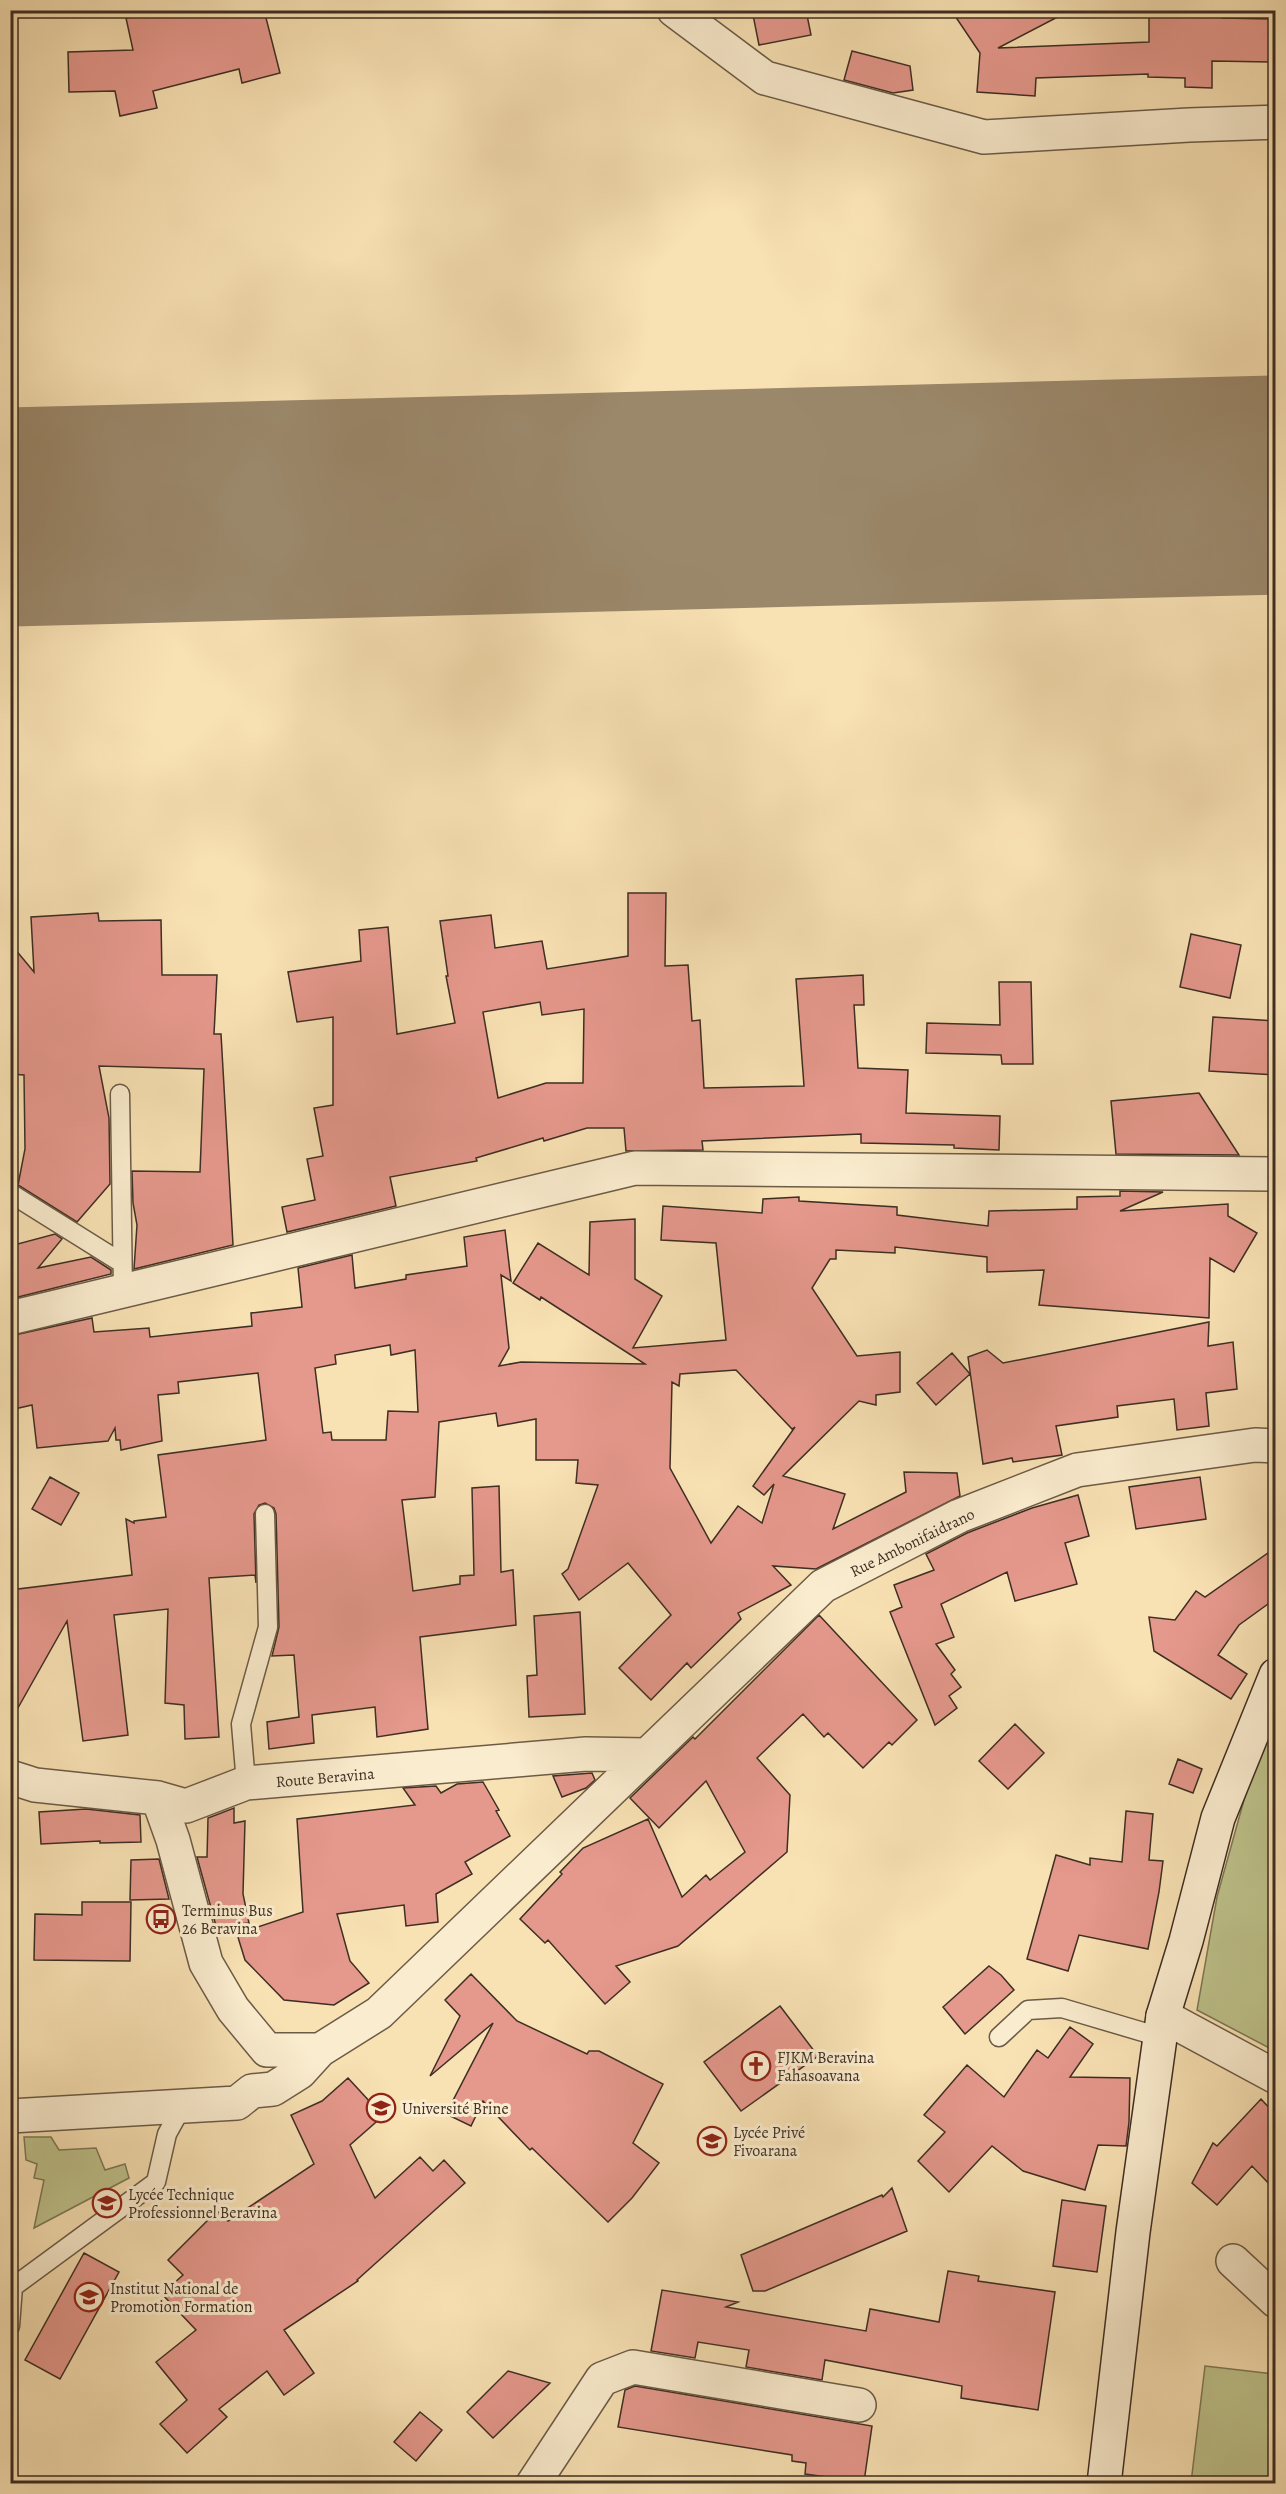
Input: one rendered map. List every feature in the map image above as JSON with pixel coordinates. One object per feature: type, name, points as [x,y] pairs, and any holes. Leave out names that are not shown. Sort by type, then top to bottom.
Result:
[{"type":"street","points":[[674,10],[765,78],[984,137],[1275,122]]},
{"type":"street","points":[[10,1318],[123,1277],[635,1168],[1275,1174]]},
{"type":"street","name":"Rue Ambonifaidrano","points":[[10,2116],[237,2103],[252,2091],[273,2089],[300,2072],[320,2050],[379,2013],[823,1586],[959,1515],[1077,1470],[1255,1445],[1275,1446]]},
{"type":"street","points":[[1104,2484],[1133,2232],[1162,2026],[1218,1818],[1275,1675]]},
{"type":"street","name":"Route Beravina","points":[[10,1777],[34,1785],[158,1798],[186,1806],[246,1783],[586,1755],[647,1755]]},
{"type":"street","points":[[158,1798],[173,1840],[206,1963],[233,2009],[267,2050],[320,2050]]},
{"type":"street","points":[[1162,2026],[1275,2077]]},
{"type":"street","points":[[1233,2261],[1275,2301]]},
{"type":"street","points":[[533,2484],[602,2379],[633,2367],[859,2405]]},
{"type":"lane","points":[[120,1094],[123,1277]]},
{"type":"lane","points":[[10,1193],[123,1277]]},
{"type":"lane","points":[[246,1783],[241,1724],[268,1627],[265,1514]]},
{"type":"lane","points":[[999,2037],[1028,2010],[1062,2008],[1162,2026]]},
{"type":"lane","points":[[10,2326],[13,2287],[156,2182],[167,2134],[183,2105]]},
{"type":"lane","points":[[10,2133],[44,2115]]},
{"type":"green space","points":[[1275,1725],[1275,2051],[1197,2010],[1217,1897],[1254,1764]]},
{"type":"green space","points":[[24,2137],[51,2137],[59,2150],[96,2148],[105,2170],[125,2164],[129,2178],[34,2228],[44,2180],[34,2178],[37,2164],[26,2160]]},
{"type":"green space","points":[[1205,2366],[1275,2374],[1275,2483],[1191,2483]]},
{"type":"building","points":[[164,10],[264,10],[280,73],[242,83],[239,69],[153,91],[157,108],[120,116],[115,91],[69,92],[68,52],[133,50],[126,18]]},
{"type":"building","points":[[752,10],[806,10],[811,35],[759,45]]},
{"type":"building","points":[[951,10],[1071,10],[998,48],[1149,42],[1149,10],[1222,10],[1222,18],[1271,19],[1271,62],[1212,61],[1212,88],[1185,87],[1185,78],[1148,77],[1148,74],[1036,78],[1035,96],[977,92],[980,53]]},
{"type":"building","points":[[852,51],[910,66],[913,90],[893,93],[844,80]]},
{"type":"building","points":[[628,893],[666,893],[665,966],[688,965],[692,1021],[700,1020],[704,1088],[804,1086],[796,979],[863,975],[864,1005],[854,1005],[858,1068],[908,1070],[906,1113],[1000,1116],[999,1150],[954,1148],[954,1145],[861,1143],[861,1134],[702,1141],[703,1150],[626,1151],[624,1128],[587,1128],[544,1141],[543,1138],[476,1158],[477,1161],[390,1177],[396,1206],[287,1232],[282,1207],[315,1200],[307,1159],[323,1156],[314,1108],[333,1105],[333,1017],[297,1022],[288,972],[361,961],[359,930],[388,927],[397,1034],[455,1023],[446,976],[448,976],[440,921],[491,915],[495,948],[542,941],[547,969],[628,956]],"holes":[[[540,1002],[542,1015],[584,1009],[583,1083],[546,1083],[498,1098],[483,1012]]]},
{"type":"building","points":[[98,913],[99,921],[161,920],[162,975],[217,975],[214,1034],[221,1034],[233,1245],[134,1269],[137,1225],[133,1203],[132,1171],[200,1172],[204,1069],[99,1066],[109,1118],[110,1184],[77,1222],[18,1185],[25,1149],[24,1075],[10,1074],[10,943],[34,972],[31,917]]},
{"type":"building","points":[[1191,934],[1241,945],[1230,998],[1180,987]]},
{"type":"building","points":[[999,982],[1031,982],[1033,1064],[1002,1064],[1001,1055],[926,1053],[927,1023],[1000,1025]]},
{"type":"building","points":[[1213,1017],[1275,1021],[1275,1075],[1209,1071]]},
{"type":"building","points":[[1199,1093],[1239,1155],[1116,1154],[1111,1101]]},
{"type":"building","points":[[1120,1191],[1163,1192],[1120,1211],[1228,1204],[1228,1216],[1257,1233],[1234,1272],[1210,1258],[1209,1318],[1039,1305],[1044,1270],[987,1272],[987,1257],[895,1247],[895,1253],[836,1250],[836,1259],[830,1259],[812,1288],[857,1356],[900,1352],[900,1392],[876,1395],[876,1405],[859,1401],[783,1476],[845,1494],[833,1529],[906,1492],[904,1472],[957,1473],[960,1496],[816,1569],[773,1566],[791,1585],[738,1613],[741,1619],[691,1668],[687,1663],[651,1700],[619,1668],[671,1615],[628,1563],[579,1600],[562,1574],[568,1569],[598,1485],[576,1483],[578,1460],[536,1460],[536,1419],[498,1426],[496,1413],[439,1422],[435,1497],[402,1500],[413,1591],[460,1584],[460,1576],[474,1575],[472,1488],[499,1486],[501,1572],[513,1570],[516,1625],[420,1637],[428,1729],[377,1737],[375,1707],[312,1715],[314,1743],[269,1749],[267,1722],[299,1717],[294,1655],[272,1656],[279,1627],[276,1514],[274,1508],[265,1503],[259,1505],[254,1514],[256,1583],[255,1575],[209,1578],[219,1737],[185,1739],[184,1705],[165,1703],[168,1609],[114,1615],[128,1735],[83,1741],[67,1621],[10,1722],[10,1590],[132,1575],[126,1519],[134,1523],[134,1521],[166,1517],[158,1455],[266,1440],[258,1373],[178,1382],[179,1393],[158,1395],[162,1441],[121,1450],[120,1440],[116,1440],[115,1428],[108,1441],[37,1448],[32,1405],[10,1410],[10,1336],[92,1318],[94,1332],[149,1328],[150,1337],[252,1326],[251,1313],[302,1307],[298,1268],[352,1255],[355,1288],[406,1279],[406,1275],[467,1266],[464,1237],[505,1230],[511,1281],[501,1275],[509,1348],[499,1366],[521,1362],[645,1364],[541,1297],[540,1300],[513,1283],[538,1243],[589,1275],[590,1222],[635,1219],[635,1279],[662,1296],[633,1348],[726,1340],[716,1243],[661,1240],[663,1206],[762,1213],[763,1199],[799,1197],[799,1201],[897,1207],[897,1215],[988,1226],[989,1211],[1077,1209],[1077,1197],[1120,1196]],"holes":[[[390,1345],[391,1355],[415,1350],[418,1412],[388,1411],[386,1440],[332,1440],[331,1432],[323,1433],[315,1368],[336,1364],[335,1355]],[[736,1370],[792,1429],[795,1427],[753,1486],[764,1495],[774,1484],[762,1523],[738,1506],[711,1543],[670,1468],[672,1382],[679,1386],[680,1374]]]},
{"type":"building","points":[[55,1234],[62,1239],[38,1268],[91,1257],[111,1270],[111,1274],[10,1299],[10,1246]]},
{"type":"building","points":[[1209,1322],[1208,1346],[1233,1342],[1237,1389],[1206,1393],[1209,1426],[1177,1430],[1174,1399],[1117,1406],[1118,1417],[1056,1426],[1062,1455],[1013,1462],[1012,1458],[983,1464],[968,1357],[987,1350],[1003,1363]]},
{"type":"building","points":[[952,1353],[970,1374],[936,1405],[917,1383]]},
{"type":"building","points":[[50,1477],[79,1493],[61,1525],[32,1509]]},
{"type":"building","points":[[1200,1477],[1206,1519],[1136,1529],[1129,1487]]},
{"type":"building","points":[[1078,1495],[1089,1536],[1065,1543],[1077,1584],[1015,1601],[1007,1572],[941,1604],[954,1637],[936,1644],[955,1670],[951,1674],[961,1687],[949,1696],[957,1708],[935,1725],[890,1612],[902,1607],[894,1585],[934,1570],[926,1554],[967,1533],[1032,1508]]},
{"type":"building","points":[[1275,1548],[1275,1599],[1239,1625],[1218,1655],[1247,1674],[1231,1699],[1154,1651],[1149,1617],[1175,1620],[1196,1591],[1205,1597]]},
{"type":"building","points":[[580,1612],[585,1714],[529,1717],[527,1676],[537,1675],[534,1616]]},
{"type":"building","points":[[819,1615],[917,1720],[892,1745],[889,1742],[863,1768],[828,1733],[824,1737],[803,1714],[757,1758],[790,1795],[787,1852],[678,1946],[616,1966],[630,1982],[605,2004],[548,1940],[545,1943],[520,1919],[583,1848],[648,1819],[682,1897],[706,1875],[710,1880],[745,1852],[706,1781],[659,1828],[630,1798],[693,1737],[695,1739]]},
{"type":"building","points":[[1015,1724],[1044,1753],[1008,1789],[979,1761]]},
{"type":"building","points":[[1178,1759],[1202,1769],[1193,1793],[1169,1784]]},
{"type":"building","points":[[592,1773],[595,1780],[586,1788],[562,1797],[553,1776]]},
{"type":"building","points":[[483,1782],[510,1836],[465,1862],[472,1874],[436,1894],[438,1922],[406,1926],[404,1905],[337,1914],[350,1961],[369,1983],[334,2005],[284,2000],[245,1960],[237,1934],[303,1912],[297,1819],[415,1805],[403,1788],[436,1786],[441,1793],[457,1784]]},
{"type":"building","points":[[234,1808],[234,1823],[245,1821],[243,1894],[249,1923],[216,1926],[197,1857],[207,1857],[208,1818]]},
{"type":"building","points":[[86,1809],[140,1815],[141,1842],[100,1843],[100,1841],[41,1844],[39,1812]]},
{"type":"building","points":[[1126,1811],[1153,1814],[1149,1860],[1163,1861],[1148,1949],[1079,1935],[1068,1971],[1027,1959],[1056,1855],[1090,1865],[1090,1858],[1122,1862]]},
{"type":"building","points":[[159,1859],[169,1899],[130,1900],[131,1860]]},
{"type":"building","points":[[82,1902],[131,1902],[130,1961],[34,1960],[35,1914],[82,1915]]},
{"type":"building","points":[[989,1966],[1001,1975],[1014,1990],[965,2034],[943,2007]]},
{"type":"building","points":[[471,1974],[517,2021],[587,2054],[589,2051],[599,2051],[663,2084],[633,2143],[659,2163],[632,2198],[608,2222],[532,2148],[530,2150],[483,2101],[471,2126],[446,2114],[493,2023],[430,2076],[460,2016],[445,2000]]},
{"type":"building","points":[[780,2006],[818,2056],[741,2111],[704,2062]]},
{"type":"building","points":[[1070,2027],[1093,2044],[1070,2077],[1130,2078],[1126,2146],[1098,2145],[1085,2190],[1023,2171],[992,2146],[949,2192],[918,2161],[945,2132],[924,2115],[967,2065],[1004,2097],[1037,2050],[1048,2058]]},
{"type":"building","points":[[348,2078],[383,2116],[350,2145],[375,2198],[420,2157],[433,2171],[444,2160],[465,2183],[358,2281],[284,2330],[314,2373],[284,2395],[267,2371],[219,2409],[227,2417],[187,2453],[160,2424],[187,2400],[156,2362],[196,2330],[162,2294],[183,2275],[168,2260],[217,2211],[228,2221],[314,2164],[291,2115],[322,2101]]},
{"type":"building","points":[[1261,2099],[1275,2114],[1275,2190],[1252,2166],[1217,2205],[1192,2183],[1213,2143],[1217,2146]]},
{"type":"building","points":[[892,2188],[907,2231],[765,2291],[753,2291],[741,2255],[882,2195],[883,2197]]},
{"type":"building","points":[[1062,2200],[1106,2206],[1097,2272],[1053,2266]]},
{"type":"building","points":[[84,2253],[119,2272],[60,2379],[25,2360]]},
{"type":"building","points":[[948,2271],[979,2276],[978,2281],[1055,2292],[1038,2410],[961,2398],[962,2386],[825,2360],[822,2380],[746,2367],[749,2350],[698,2342],[695,2358],[651,2351],[662,2290],[738,2302],[726,2307],[866,2331],[870,2309],[939,2322]]},
{"type":"building","points":[[508,2371],[550,2383],[493,2438],[467,2412]]},
{"type":"building","points":[[635,2386],[872,2426],[864,2482],[805,2474],[806,2463],[792,2461],[792,2455],[618,2427],[625,2390]]},
{"type":"building","points":[[420,2412],[442,2430],[416,2461],[394,2442]]},
{"type":"runway","points":[[10,517],[1276,485]]},
{"type":"place","name":"Terminus Bus 26 Beravina","points":[[161,1919]]},
{"type":"place","name":"FJKM Beravina Fahasoavana","points":[[756,2066]]},
{"type":"place","name":"Université Brine","points":[[381,2108]]},
{"type":"place","name":"Lycée Privé Fivoarana","points":[[712,2141]]},
{"type":"place","name":"Lycée Technique Professionnel Beravina","points":[[107,2203]]},
{"type":"place","name":"Institut National de Promotion Formation","points":[[89,2297]]}]
